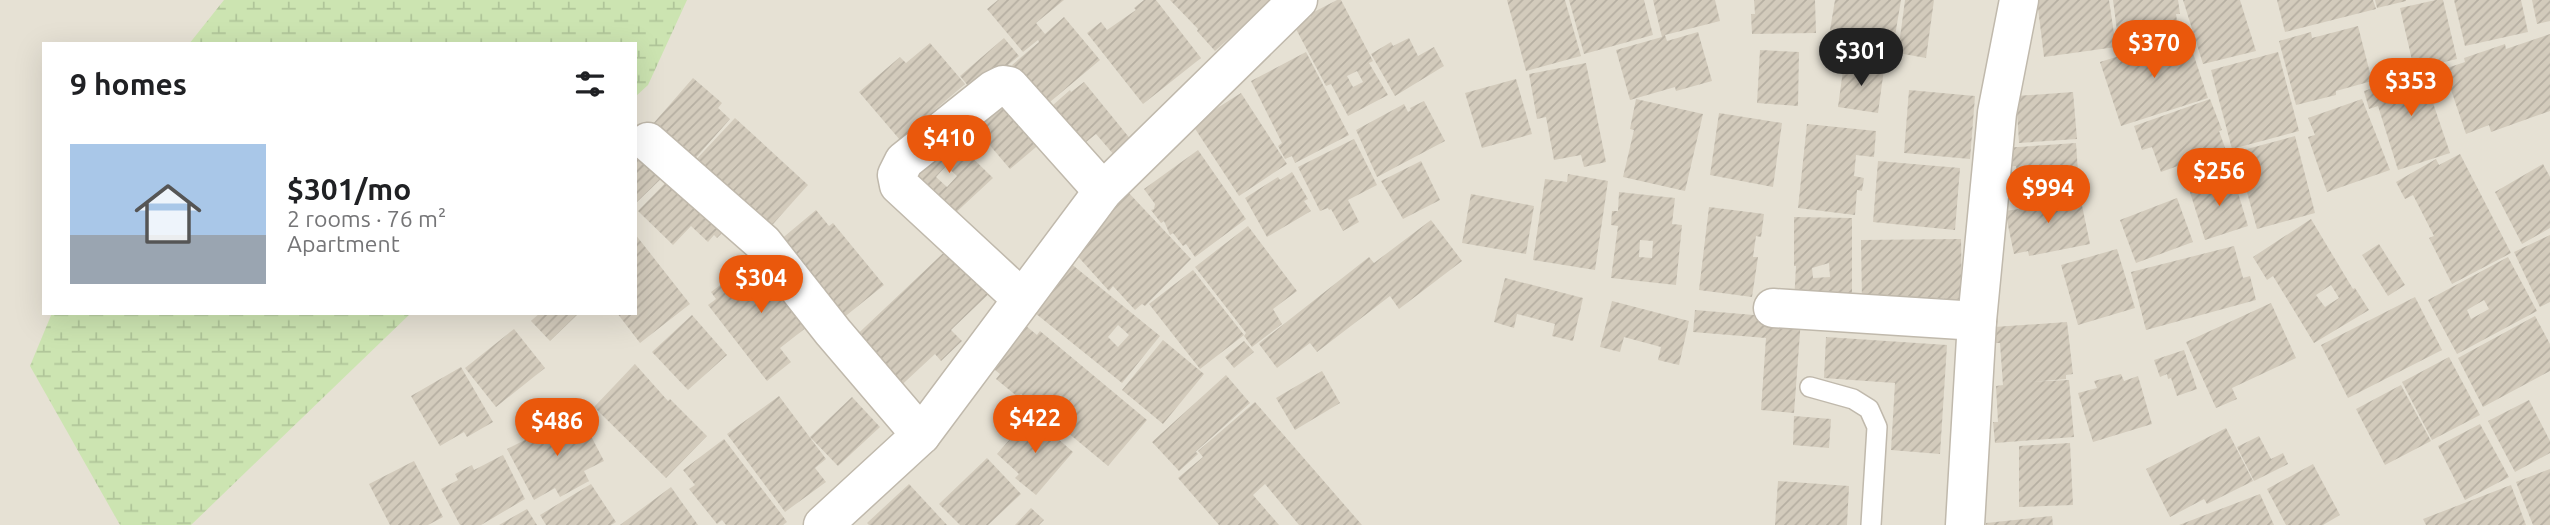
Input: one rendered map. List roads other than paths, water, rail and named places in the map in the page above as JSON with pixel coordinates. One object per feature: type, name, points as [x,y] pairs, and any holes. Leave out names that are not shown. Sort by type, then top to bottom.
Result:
[{"type":"street","points":[[823,525],[921,435],[1103,191],[1298,0]]},
{"type":"street","points":[[1965,525],[1977,321],[1997,113],[2019,0]]},
{"type":"street","points":[[1022,299],[899,185],[897,175],[904,161],[993,90],[1003,85],[1009,86],[1103,191]]},
{"type":"street","points":[[648,142],[763,243],[833,332],[921,435]]},
{"type":"street","points":[[1773,307],[1977,321]]},
{"type":"lane","points":[[1810,387],[1853,399],[1869,409],[1877,427],[1871,525]]}]
